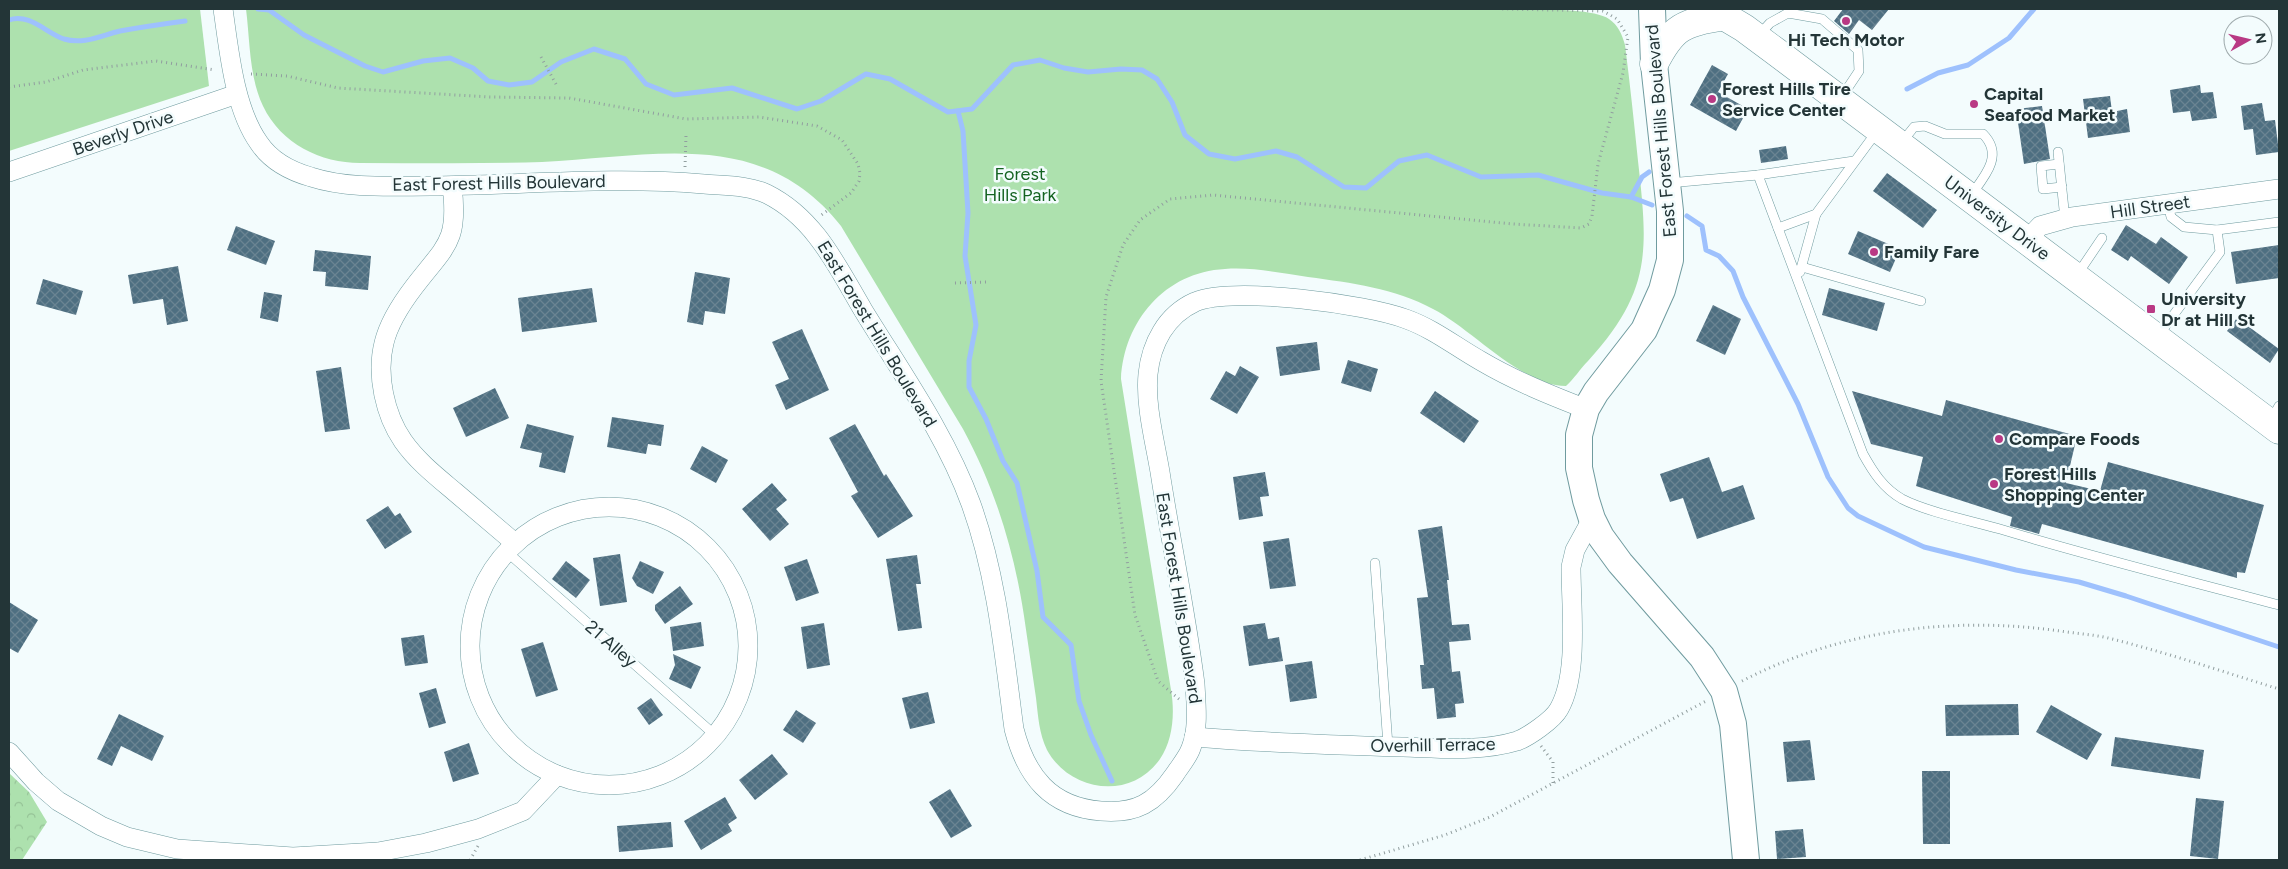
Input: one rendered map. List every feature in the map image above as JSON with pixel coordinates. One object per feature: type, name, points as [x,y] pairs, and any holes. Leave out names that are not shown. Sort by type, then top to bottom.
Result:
[{"type":"main road","points":[[1654,64],[1666,40],[1681,28],[1718,13]]},
{"type":"main road","name":"University Drive","points":[[1718,13],[1757,38],[2156,338],[2276,420]]},
{"type":"street","name":"East Forest Hills Boulevard","points":[[224,9],[237,94],[257,141],[267,153],[288,169],[313,178],[349,184],[452,186],[537,184],[586,180],[685,182],[753,189],[780,202],[808,226],[827,247],[898,366],[946,449],[971,504],[983,542],[994,590],[1014,729],[1019,749],[1031,770],[1053,795],[1066,804],[1080,809],[1110,812],[1129,810],[1144,805],[1157,797],[1186,757],[1194,738],[1196,718],[1196,684],[1192,655],[1152,424],[1148,377],[1154,343],[1171,319],[1181,310],[1207,298],[1240,296],[1305,299],[1374,310],[1406,319],[1423,326],[1509,377],[1538,391],[1586,409],[1596,392],[1644,330],[1662,290],[1671,246],[1667,183],[1654,64],[1652,9]]},
{"type":"street","name":"Beverly Drive","points":[[9,172],[237,94]]},
{"type":"street","points":[[452,186],[454,222],[450,238],[444,250],[395,314],[384,343],[382,360],[386,402],[403,441],[424,466],[511,548]]},
{"type":"street","name":"Hill Street","points":[[2027,240],[2040,226],[2065,219],[2279,189]]},
{"type":"street","points":[[1586,409],[1579,436],[1578,460],[1581,484],[1592,519],[1601,537],[1620,562],[1702,658],[1724,691],[1733,724],[1746,860]]},
{"type":"street","points":[[611,507],[631,508],[671,521],[705,545],[731,579],[745,618],[748,638],[748,660],[738,700],[716,736],[687,762],[652,779],[614,785],[594,785],[557,775],[529,760],[501,733],[481,699],[472,669],[471,638],[476,607],[488,578],[511,548],[532,530],[569,513],[611,507]]},
{"type":"street","name":"Overhill Terrace","points":[[1194,738],[1388,746],[1493,746],[1519,741],[1547,722],[1558,711],[1570,679],[1571,567],[1575,550],[1592,519]]},
{"type":"street","points":[[9,752],[36,782],[58,801],[101,826],[127,837],[177,849],[293,857],[378,852],[426,843],[478,829],[523,811],[557,775]]},
{"type":"lane","points":[[1757,38],[1770,23],[1788,13],[1822,19],[1858,50],[1859,71],[1840,100]]},
{"type":"lane","points":[[1798,282],[1816,214],[1854,161],[1889,137],[1914,127],[1925,126],[1945,134],[1984,134],[1991,142],[1993,158],[1987,174],[1970,198]]},
{"type":"lane","points":[[2058,152],[2065,219]]},
{"type":"lane","points":[[1667,183],[1758,175],[1854,161]]},
{"type":"lane","points":[[2059,164],[2041,166],[2043,189],[2062,187]]},
{"type":"lane","points":[[1758,175],[1862,454],[1886,489],[1903,499],[2005,531],[2279,605]]},
{"type":"lane","points":[[2168,204],[2171,217],[2184,226],[2217,230],[2279,222]]},
{"type":"lane","points":[[1778,228],[1816,214]]},
{"type":"lane","points":[[2156,338],[2220,252],[2217,230]]},
{"type":"lane","points":[[2075,277],[2102,238]]},
{"type":"lane","points":[[1802,267],[1921,300]]},
{"type":"lane","name":"21 Alley","points":[[511,548],[716,736]]},
{"type":"lane","points":[[1376,563],[1388,746]]},
{"type":"path","points":[[1196,718],[1181,700],[1158,680],[1135,615],[1101,381],[1106,297],[1123,245],[1140,220],[1170,199],[1213,195],[1513,224],[1582,228],[1589,224],[1592,216],[1598,164],[1614,112],[1628,37],[1617,18],[1603,11],[1502,9]]},
{"type":"path","points":[[541,57],[557,86]]},
{"type":"path","points":[[9,87],[46,82],[83,70],[156,62],[233,72],[287,76],[338,88],[490,97],[570,98],[686,119],[759,118],[817,126],[842,140],[858,164],[860,173],[859,181],[851,193],[808,226]]},
{"type":"path","points":[[685,182],[686,135]]},
{"type":"path","points":[[955,284],[986,282]]},
{"type":"path","points":[[1738,684],[1784,662],[1854,638],[1926,627],[1979,624],[2043,628],[2110,638],[2279,689]]},
{"type":"path","points":[[1360,860],[1445,835],[1490,817],[1712,698]]},
{"type":"path","points":[[1547,722],[1541,746],[1553,762],[1553,784]]},
{"type":"green space","points":[[9,9],[200,9],[209,86],[9,151]]},
{"type":"green space","name":"Forest Hills Park","points":[[246,9],[1502,9],[1558,10],[1601,15],[1615,24],[1625,45],[1641,192],[1643,245],[1641,268],[1635,290],[1624,313],[1609,336],[1566,386],[1549,384],[1532,377],[1433,309],[1388,291],[1357,284],[1267,271],[1225,269],[1203,272],[1184,279],[1152,303],[1139,319],[1130,338],[1124,358],[1121,379],[1171,690],[1172,726],[1164,752],[1148,772],[1133,781],[1118,786],[1101,786],[1085,782],[1070,775],[1057,764],[1044,744],[1039,724],[1015,567],[994,497],[974,451],[963,429],[841,226],[810,194],[777,173],[741,160],[703,155],[664,154],[542,162],[360,163],[345,162],[317,155],[291,141],[280,131],[263,106],[255,83]]},
{"type":"green space","points":[[9,773],[29,792],[47,822],[22,860],[9,860]]},
{"type":"building","name":"Hi Tech Motor","points":[[1843,9],[1889,9],[1872,30],[1859,20],[1849,34],[1834,21]]},
{"type":"building","name":"Forest Hills Tire Service Center","points":[[1712,65],[1728,74],[1718,92],[1748,109],[1736,131],[1690,105]]},
{"type":"building","points":[[2200,85],[2201,93],[2213,92],[2217,118],[2192,121],[2190,111],[2173,113],[2170,90]]},
{"type":"building","points":[[2110,96],[2112,112],[2127,109],[2130,132],[2088,138],[2083,99]]},
{"type":"building","points":[[2262,103],[2265,121],[2275,120],[2279,152],[2256,155],[2253,129],[2244,130],[2241,106]]},
{"type":"building","points":[[2042,106],[2050,159],[2024,164],[2016,109]]},
{"type":"building","points":[[1786,146],[1788,159],[1761,163],[1759,150]]},
{"type":"building","points":[[1887,173],[1937,210],[1923,228],[1873,191]]},
{"type":"building","points":[[2126,225],[2156,244],[2161,237],[2188,257],[2169,284],[2131,256],[2128,261],[2111,250]]},
{"type":"building","points":[[236,226],[275,241],[266,265],[227,250]]},
{"type":"building","name":"Family Fare","points":[[1858,231],[1900,249],[1890,272],[1848,254]]},
{"type":"building","points":[[2279,245],[2279,278],[2236,284],[2231,252]]},
{"type":"building","points":[[315,250],[371,256],[368,290],[325,286],[326,272],[313,271]]},
{"type":"building","points":[[178,266],[188,321],[167,325],[163,299],[133,304],[128,275]]},
{"type":"building","points":[[695,272],[730,278],[725,314],[705,311],[703,325],[687,322]]},
{"type":"building","points":[[43,279],[83,291],[76,315],[36,304]]},
{"type":"building","points":[[592,288],[597,322],[522,332],[518,298]]},
{"type":"building","points":[[1829,288],[1885,303],[1877,331],[1822,315]]},
{"type":"building","points":[[264,292],[282,295],[278,322],[260,318]]},
{"type":"building","points":[[1713,305],[1741,319],[1725,355],[1696,341]]},
{"type":"building","points":[[2237,318],[2279,349],[2270,363],[2227,331]]},
{"type":"building","points":[[802,329],[829,390],[786,410],[775,385],[789,379],[772,342]]},
{"type":"building","points":[[1317,342],[1320,370],[1280,376],[1276,347]]},
{"type":"building","points":[[1348,360],[1378,369],[1371,392],[1341,383]]},
{"type":"building","points":[[1240,366],[1259,377],[1237,414],[1210,399],[1226,371],[1235,376]]},
{"type":"building","points":[[341,367],[350,429],[325,432],[316,371]]},
{"type":"building","points":[[495,388],[509,418],[466,437],[453,408]]},
{"type":"building","points":[[1435,391],[1479,421],[1464,443],[1420,413]]},
{"type":"building","name":"Forest Hills Shopping Center","points":[[1852,391],[1942,416],[1946,400],[2077,436],[2066,483],[2100,491],[2108,462],[2264,505],[2245,573],[2237,572],[2237,578],[2042,524],[2039,534],[2010,526],[2012,517],[1916,486],[1923,457],[1871,444]]},
{"type":"building","points":[[612,417],[664,425],[661,446],[648,444],[646,454],[607,447]]},
{"type":"building","points":[[527,424],[574,436],[565,473],[539,467],[542,453],[520,448]]},
{"type":"building","points":[[855,424],[884,476],[886,474],[913,516],[878,538],[851,496],[858,492],[829,438]]},
{"type":"building","points":[[702,446],[728,460],[716,483],[690,469]]},
{"type":"building","points":[[1709,457],[1722,492],[1743,485],[1755,519],[1697,539],[1683,498],[1670,502],[1660,474]]},
{"type":"building","points":[[1265,472],[1269,496],[1260,497],[1263,516],[1239,520],[1233,477]]},
{"type":"building","points":[[772,483],[787,500],[776,509],[789,524],[770,541],[742,509]]},
{"type":"building","points":[[388,506],[395,516],[400,513],[412,532],[385,549],[366,520]]},
{"type":"building","points":[[1442,526],[1449,580],[1447,580],[1452,625],[1469,624],[1471,640],[1449,642],[1452,672],[1460,671],[1464,703],[1455,704],[1456,717],[1437,719],[1434,688],[1422,689],[1420,665],[1424,665],[1417,598],[1428,597],[1418,530]]},
{"type":"building","points":[[1289,538],[1296,586],[1270,589],[1263,542]]},
{"type":"building","points":[[620,554],[627,602],[600,606],[593,558]]},
{"type":"building","points":[[917,555],[921,584],[916,584],[922,628],[898,631],[886,559]]},
{"type":"building","points":[[807,559],[819,593],[796,601],[784,567]]},
{"type":"building","points":[[566,561],[590,580],[576,598],[552,579]]},
{"type":"building","points":[[640,561],[664,572],[653,594],[637,586],[632,578]]},
{"type":"building","points":[[680,586],[693,604],[665,624],[655,610],[655,605]]},
{"type":"building","points":[[9,602],[38,620],[18,653],[9,648]]},
{"type":"building","points":[[701,622],[704,646],[673,651],[670,627]]},
{"type":"building","points":[[824,623],[830,665],[807,669],[801,627]]},
{"type":"building","points":[[1265,623],[1268,639],[1279,637],[1283,661],[1249,666],[1243,626]]},
{"type":"building","points":[[424,635],[428,663],[405,666],[401,638]]},
{"type":"building","points":[[543,642],[558,690],[536,697],[521,649]]},
{"type":"building","points":[[673,654],[701,667],[691,689],[669,679],[675,665]]},
{"type":"building","points":[[1312,661],[1317,698],[1290,702],[1285,665]]},
{"type":"building","points":[[436,688],[446,723],[429,728],[419,693]]},
{"type":"building","points":[[928,692],[935,723],[910,729],[902,698]]},
{"type":"building","points":[[651,698],[663,715],[649,725],[637,708]]},
{"type":"building","points":[[2018,704],[2019,735],[1946,736],[1945,705]]},
{"type":"building","points":[[2051,705],[2102,734],[2087,760],[2036,732]]},
{"type":"building","points":[[796,710],[816,723],[803,743],[783,730]]},
{"type":"building","points":[[119,714],[164,736],[152,761],[121,746],[112,766],[97,759]]},
{"type":"building","points":[[2115,737],[2204,750],[2200,779],[2111,766]]},
{"type":"building","points":[[1810,740],[1815,780],[1787,782],[1783,742]]},
{"type":"building","points":[[469,743],[479,774],[453,782],[444,752]]},
{"type":"building","points":[[772,754],[788,774],[755,800],[739,780]]},
{"type":"building","points":[[1922,771],[1950,771],[1950,844],[1923,844]]},
{"type":"building","points":[[950,789],[972,826],[951,838],[929,802]]},
{"type":"building","points":[[725,797],[737,818],[728,824],[732,831],[701,850],[684,821]]},
{"type":"building","points":[[2196,798],[2224,801],[2218,859],[2190,856]]},
{"type":"building","points":[[671,822],[673,847],[619,852],[617,826]]},
{"type":"building","points":[[1803,829],[1806,857],[1777,859],[1775,831]]},
{"type":"waterway","points":[[258,9],[269,10],[304,35],[365,66],[383,72],[423,61],[450,58],[473,68],[488,81],[509,85],[532,82],[561,62],[594,49],[625,59],[646,84],[674,95],[732,88],[797,109],[821,101],[866,74],[890,79],[948,112],[972,109],[1013,65],[1040,60],[1064,68],[1088,72],[1121,69],[1142,70],[1157,79],[1172,102],[1185,135],[1209,154],[1235,159],[1276,151],[1297,157],[1344,187],[1366,188],[1399,161],[1427,155],[1481,177],[1538,175],[1602,193],[1631,197],[1652,205]]},
{"type":"waterway","points":[[1907,89],[1938,73],[1968,65],[2009,38],[2034,9]]},
{"type":"waterway","points":[[9,20],[24,19],[31,21],[57,36],[71,41],[93,39],[120,31],[185,21]]},
{"type":"waterway","points":[[958,111],[963,131],[968,213],[965,256],[976,325],[969,361],[969,387],[986,419],[1003,461],[1017,483],[1037,571],[1043,617],[1071,645],[1079,701],[1091,735],[1112,781]]},
{"type":"waterway","points":[[1631,197],[1642,177],[1649,172]]},
{"type":"waterway","points":[[1687,216],[1702,226],[1706,250],[1719,256],[1733,271],[1743,297],[1798,404],[1828,477],[1848,508],[1858,516],[1924,547],[2016,570],[2079,582],[2279,647]]},
{"type":"place","name":"Hi Tech Motor","points":[[1846,21]]},
{"type":"place","name":"Forest Hills Tire Service Center","points":[[1712,99]]},
{"type":"place","name":"Capital Seafood Market","points":[[1974,104]]},
{"type":"place","name":"Family Fare","points":[[1874,252]]},
{"type":"place","name":"University Dr at Hill St","points":[[2151,309]]},
{"type":"place","name":"Compare Foods","points":[[1999,439]]},
{"type":"place","name":"Forest Hills Shopping Center","points":[[1994,484]]}]
